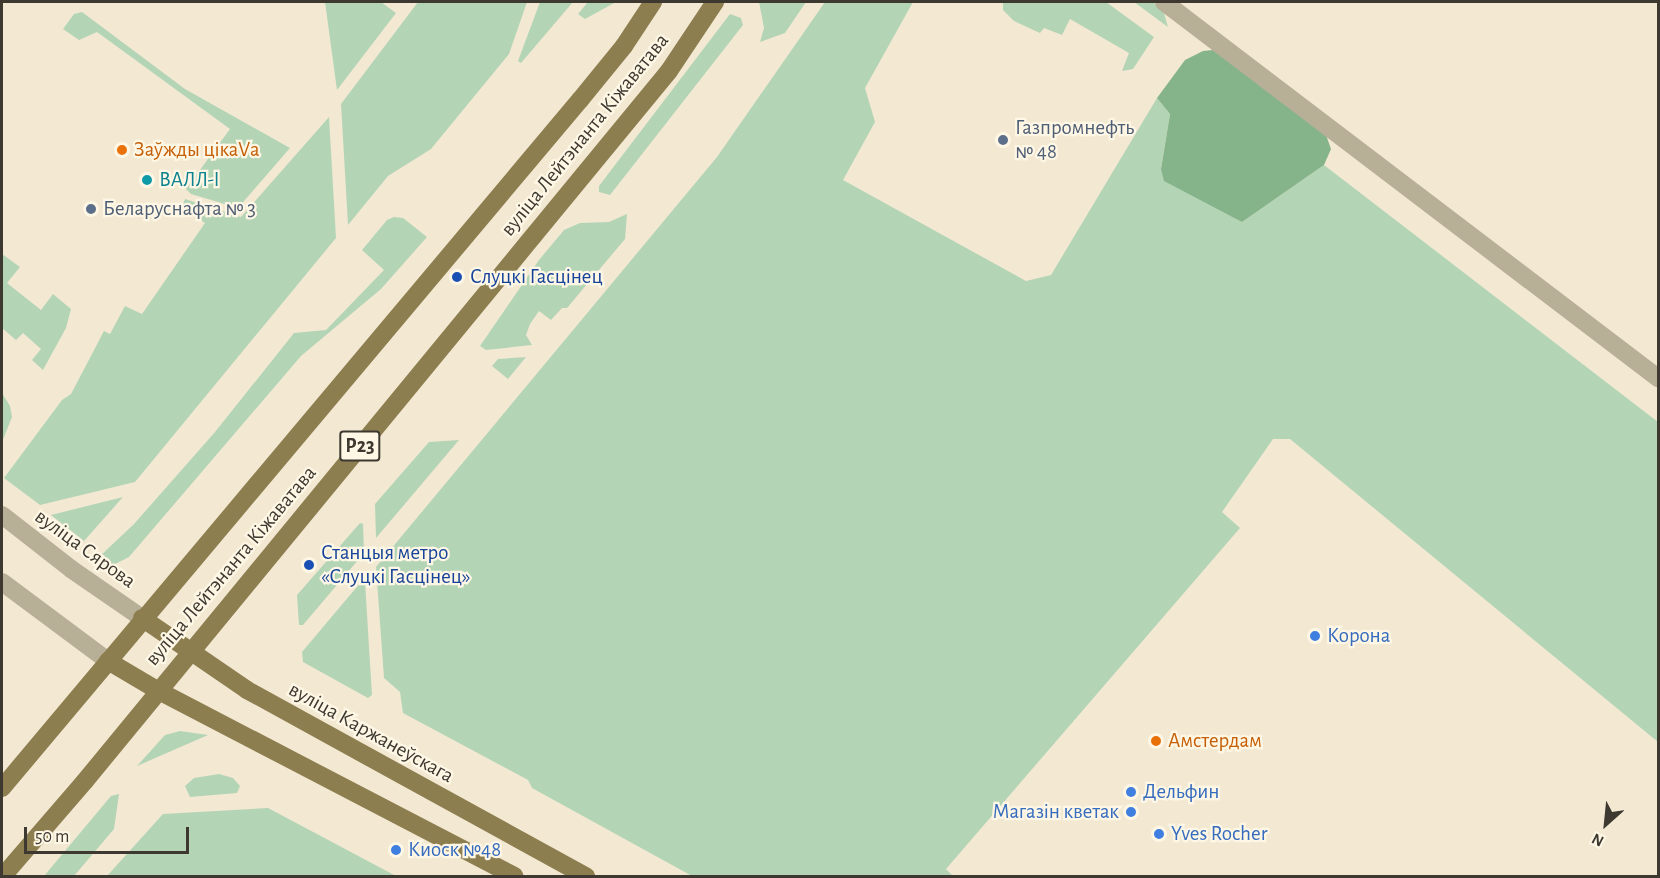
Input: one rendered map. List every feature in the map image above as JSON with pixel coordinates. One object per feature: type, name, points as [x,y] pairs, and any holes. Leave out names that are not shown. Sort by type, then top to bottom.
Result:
[{"type":"main road","name":"вуліца Лейтэнанта Кіжаватава","points":[[2,788],[142,618],[580,100],[624,46],[653,2]]},
{"type":"main road","name":"вуліца Лейтэнанта Кіжаватава","points":[[3,876],[669,71],[716,2]]},
{"type":"main road","name":"вуліца Каржанеўскага","points":[[142,618],[246,690],[586,876]]},
{"type":"main road","points":[[108,661],[157,690],[514,876]]},
{"type":"street","points":[[1164,2],[1659,378]]},
{"type":"street","name":"вуліца Сярова","points":[[2,515],[71,569],[142,618]]},
{"type":"street","points":[[2,582],[108,661]]},
{"type":"green space","points":[[325,2],[381,2],[396,13],[337,90]]},
{"type":"green space","points":[[418,2],[527,2],[509,54],[431,149],[388,176],[348,225],[341,104]]},
{"type":"green space","points":[[540,2],[573,2],[521,63],[518,61]]},
{"type":"green space","points":[[588,2],[616,2],[585,19],[578,14]]},
{"type":"green space","points":[[759,2],[806,2],[785,33],[760,42],[764,28]]},
{"type":"green space","points":[[825,2],[913,2],[865,88],[875,122],[843,180],[1026,281],[1051,275],[1157,98],[1170,114],[1161,168],[1242,222],[1324,165],[1658,422],[1658,742],[1290,439],[1273,439],[1222,512],[1240,528],[946,869],[953,876],[692,876],[532,788],[528,780],[403,713],[400,692],[384,678],[376,567],[717,157]]},
{"type":"green space","points":[[1003,2],[1106,2],[1154,37],[1133,69],[1122,71],[1129,53],[1070,19],[1062,35],[1044,28],[1040,33],[1014,21],[1003,10]]},
{"type":"green space","points":[[1134,2],[1153,2],[1164,13],[1168,27]]},
{"type":"green space","points":[[82,12],[185,89],[290,148],[238,208],[191,194],[186,189],[230,129],[97,32],[79,40],[63,29],[74,14]]},
{"type":"green space","points":[[730,14],[741,18],[743,25],[610,195],[599,192],[599,186]]},
{"type":"green space","points":[[1213,50],[1325,132],[1331,149],[1324,165],[1242,222],[1164,181],[1161,169],[1170,114],[1157,98],[1185,60],[1203,51]]},
{"type":"green space","points":[[329,117],[336,238],[135,482],[40,505],[4,478],[62,400],[71,394],[104,331],[110,334],[125,306],[142,314],[205,223],[184,209],[185,199],[241,217]]},
{"type":"green space","points":[[627,214],[625,239],[567,308],[562,308],[551,320],[539,311],[526,335],[532,345],[486,350],[480,346],[539,260],[564,230],[580,223],[609,222]]},
{"type":"green space","points":[[394,217],[403,218],[427,237],[381,289],[301,356],[129,557],[109,567],[99,567],[99,557],[134,524],[215,432],[294,333],[326,330],[384,270],[362,250],[387,220]]},
{"type":"green space","points":[[2,254],[20,267],[7,283],[41,310],[53,294],[71,309],[66,328],[43,370],[32,360],[41,349],[23,333],[16,340],[2,328]]},
{"type":"green space","points":[[526,357],[508,379],[492,366],[498,359]]},
{"type":"green space","points":[[2,393],[10,406],[12,417],[2,442]]},
{"type":"green space","points":[[459,440],[376,538],[375,504],[429,442]]},
{"type":"green space","points":[[123,497],[84,541],[51,515]]},
{"type":"green space","points":[[360,523],[363,524],[364,553],[303,625],[299,625],[297,595]]},
{"type":"green space","points":[[361,582],[365,582],[372,695],[368,698],[303,662],[302,652]]},
{"type":"green space","points":[[180,731],[208,735],[137,766],[165,735]]},
{"type":"green space","points":[[219,774],[233,778],[240,786],[237,793],[190,797],[185,786],[194,778]]},
{"type":"green space","points":[[119,794],[114,829],[74,876],[44,876],[111,796]]},
{"type":"green space","points":[[268,808],[396,876],[107,876],[163,814]]},
{"type":"place","name":"Газпромнефть № 48","points":[[1003,140]]},
{"type":"place","name":"Заўжды цікаVа","points":[[122,150]]},
{"type":"place","name":"ВАЛЛ-І","points":[[147,180]]},
{"type":"place","name":"Беларуснафта № 3","points":[[91,209]]},
{"type":"place","name":"Слуцкі Гасцінец","points":[[457,277]]},
{"type":"place","name":"Станцыя метро «Слуцкі Гасцінец»","points":[[309,565]]},
{"type":"place","name":"Корона","points":[[1315,636]]},
{"type":"place","name":"Амстердам","points":[[1156,741]]},
{"type":"place","name":"Дельфин","points":[[1131,792]]},
{"type":"place","name":"Магазін кветак","points":[[1131,812]]},
{"type":"place","name":"Yves Rocher","points":[[1159,834]]},
{"type":"place","name":"Киоск №48","points":[[396,850]]}]
